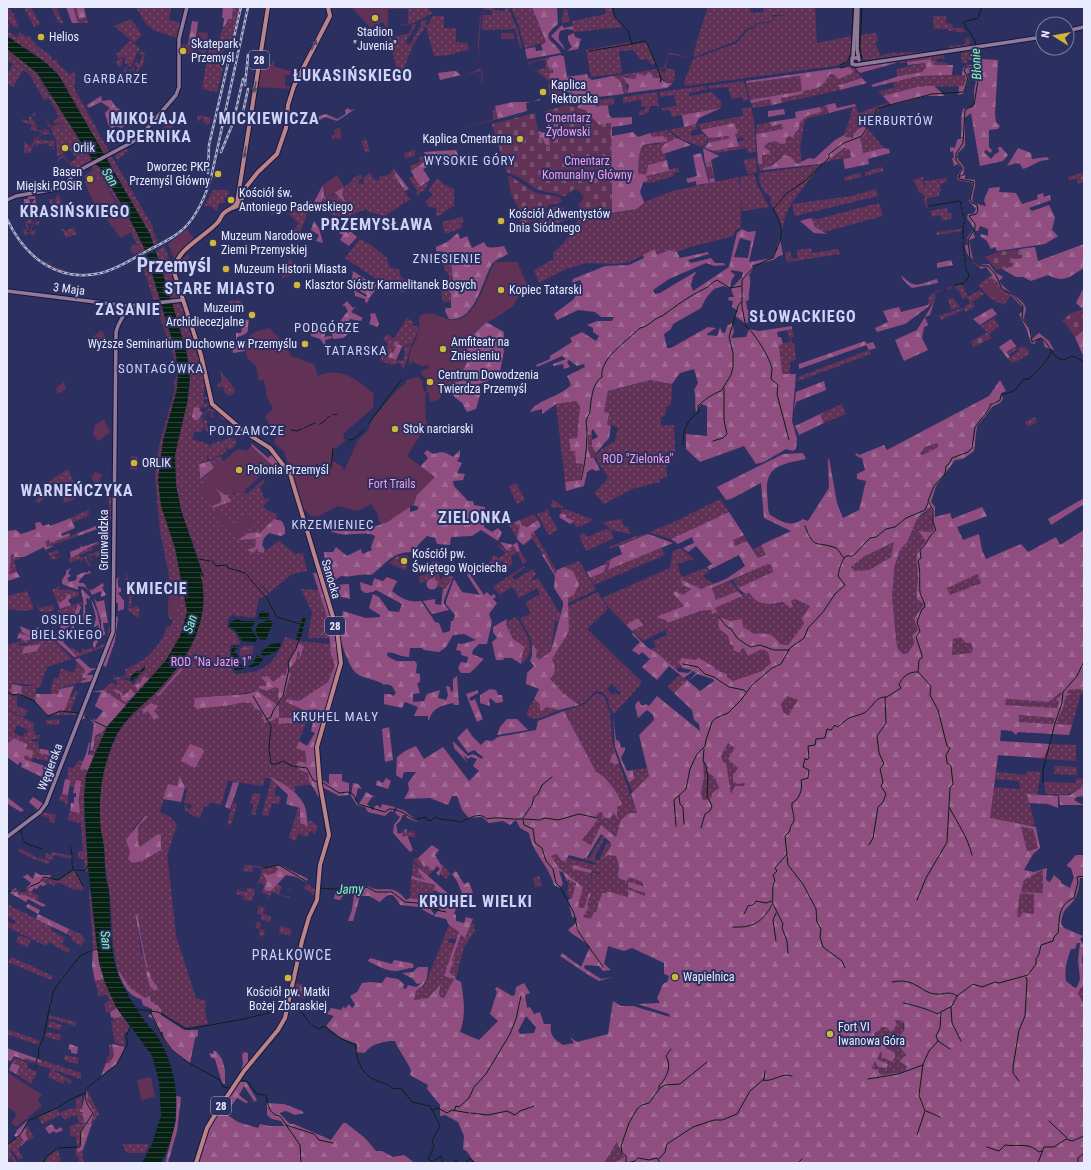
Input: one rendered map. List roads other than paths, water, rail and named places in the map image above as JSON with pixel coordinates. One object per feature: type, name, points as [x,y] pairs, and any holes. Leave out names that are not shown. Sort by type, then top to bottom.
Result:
[{"type":"main road","points":[[42,192],[60,188],[68,182],[74,174],[127,146],[142,136],[176,95],[179,87],[179,39],[187,7]]},
{"type":"main road","name":"28","points":[[180,299],[174,275],[174,267],[181,256],[194,242],[218,222],[223,214],[235,207],[241,192],[268,7]]},
{"type":"main road","name":"28","points":[[241,192],[258,172],[277,154],[286,128],[288,105],[294,86],[330,16],[328,7]]},
{"type":"main road","points":[[857,7],[853,57],[851,60],[851,63],[854,65],[971,48]]},
{"type":"main road","points":[[857,7],[858,64]]},
{"type":"main road","points":[[853,57],[869,62],[1035,38]]},
{"type":"main road","points":[[7,200],[16,196],[63,189],[82,169]]},
{"type":"main road","points":[[62,181],[68,182]]},
{"type":"main road","name":"3 Maja","points":[[7,291],[128,306]]},
{"type":"main road","points":[[128,306],[146,305],[180,299]]},
{"type":"main road","name":"Sanocka","points":[[180,299],[207,376],[212,404],[249,435],[270,448],[288,470],[337,630],[341,667],[317,746],[320,784],[329,831],[328,840],[320,865],[318,897],[312,910]]},
{"type":"main road","points":[[124,317],[146,305]]},
{"type":"main road","points":[[128,306],[139,308]]},
{"type":"main road","name":"Grunwaldzka","points":[[92,689],[113,629],[116,333],[118,325],[124,317],[128,306]]},
{"type":"main road","name":"Węgierska","points":[[7,837],[38,814],[45,806],[92,689]]},
{"type":"main road","points":[[307,916],[312,910]]},
{"type":"main road","name":"28","points":[[196,1163],[207,1128],[213,1118],[244,1071],[280,1028],[288,1005],[301,942],[312,910]]},
{"type":"water","name":"San","points":[[7,36],[45,62],[58,74],[150,234],[187,355],[190,377],[187,403],[175,455],[176,484],[181,510],[204,578],[200,573],[203,590],[203,606],[196,636],[180,664],[159,689],[128,719],[119,731],[106,762],[100,796],[100,822],[104,847],[106,880],[109,890],[111,942],[114,961],[122,984],[146,1022],[158,1037],[166,1052],[175,1083],[176,1116],[168,1148],[161,1163],[142,1163],[152,1144],[161,1115],[159,1081],[152,1056],[116,1007],[105,983],[99,963],[88,867],[84,797],[86,775],[107,727],[166,660],[180,636],[187,612],[175,548],[161,506],[158,480],[163,440],[177,389],[178,370],[175,350],[145,250],[127,213],[100,168],[92,161],[89,154],[85,154],[84,147],[37,73],[7,49]]},
{"type":"water","points":[[262,611],[269,613],[269,619],[258,619],[259,614]]},
{"type":"water","points":[[303,616],[306,618],[299,640],[296,639]]},
{"type":"water","points":[[238,619],[242,621],[254,621],[255,623],[251,628],[257,638],[256,642],[242,641],[235,630],[229,627],[230,622]]},
{"type":"water","points":[[269,620],[273,622],[266,640],[259,639],[256,632],[257,626],[261,622]]},
{"type":"water","points":[[279,643],[281,645],[275,652],[269,655],[261,655],[261,652],[271,644]]},
{"type":"water","points":[[232,647],[240,647],[234,650],[239,658],[237,664],[244,665],[244,669],[235,670],[230,660]]},
{"type":"water","points":[[257,655],[263,659],[259,665],[248,668],[247,667],[253,664]]},
{"type":"water","points":[[145,665],[145,669],[131,681],[130,677],[137,671],[140,672]]},
{"type":"waterway","points":[[589,51],[632,44],[628,31],[615,17],[613,7]]},
{"type":"waterway","points":[[840,65],[847,62],[851,54],[853,7]]},
{"type":"waterway","points":[[862,7],[860,49],[862,58]]},
{"type":"waterway","name":"Błonie","points":[[976,45],[974,39],[963,22],[978,18],[982,7]]},
{"type":"waterway","points":[[632,44],[645,41],[657,67]]},
{"type":"waterway","name":"Błonie","points":[[976,48],[978,80],[974,105],[965,110],[963,143],[956,154],[956,160],[962,168],[959,179],[974,182],[970,199],[972,203],[977,205],[978,211],[976,214],[969,216],[975,224],[975,229],[968,239],[970,258],[979,266],[988,266],[996,275],[1002,289],[1012,294],[1023,306],[1022,318],[1030,329],[1032,342],[1041,338],[1056,357],[1064,360],[1074,357],[1084,362]]},
{"type":"waterway","points":[[581,480],[586,450],[586,421],[590,412],[594,388],[596,383],[602,377],[602,370],[605,363],[615,350],[640,328],[662,316],[715,281],[717,280],[730,288],[742,286],[742,280],[752,269],[773,258],[779,244],[781,234],[780,223],[773,209],[787,193],[805,181],[829,158],[829,154],[844,143],[862,136],[878,108],[932,94],[964,92],[968,78],[964,70],[966,67],[978,66]]},
{"type":"waterway","points":[[840,68],[845,67]]},
{"type":"waterway","points":[[658,69],[661,79],[660,82]]},
{"type":"waterway","points":[[929,206],[960,201],[961,205]]},
{"type":"waterway","points":[[962,212],[964,216]]},
{"type":"waterway","points":[[963,226],[963,239]]},
{"type":"waterway","points":[[963,246],[964,252]]},
{"type":"waterway","points":[[965,282],[969,276],[968,273]]},
{"type":"waterway","points":[[960,284],[964,283]]},
{"type":"waterway","points":[[955,285],[959,284]]},
{"type":"waterway","points":[[683,445],[684,431],[691,418],[699,412],[698,406],[708,397],[721,391],[731,375],[733,367],[733,353],[729,337],[738,306],[742,301],[742,287]]},
{"type":"waterway","points":[[742,302],[746,327],[753,334],[765,353],[772,369],[771,379],[778,385],[777,394],[789,440]]},
{"type":"waterway","points":[[917,900],[926,878],[947,842],[950,788],[953,784],[951,766],[947,763],[946,755],[950,748],[947,746],[938,710],[930,695],[931,686],[918,672],[919,660],[922,658],[922,655],[916,637],[920,631],[917,622],[922,609],[925,607],[920,593],[920,573],[918,561],[921,558],[920,550],[936,530],[933,522],[933,510],[928,501],[934,486],[945,474],[946,466],[952,458],[968,452],[972,448],[975,427],[989,409],[991,404],[1000,400],[1001,395],[1014,391],[1024,379],[1029,379],[1044,363],[1051,352]]},
{"type":"waterway","points":[[369,423],[401,380]]},
{"type":"waterway","points":[[713,441],[723,438],[727,434],[724,420],[724,388]]},
{"type":"waterway","points":[[333,415],[337,414]]},
{"type":"waterway","points":[[320,424],[326,420]]},
{"type":"waterway","points":[[304,428],[315,423]]},
{"type":"waterway","points":[[274,430],[280,426],[286,427]]},
{"type":"waterway","points":[[291,430],[297,431],[302,429]]},
{"type":"waterway","points":[[349,440],[354,439],[364,430]]},
{"type":"waterway","points":[[331,468],[333,448]]},
{"type":"waterway","points":[[316,464],[320,467]]},
{"type":"waterway","points":[[676,826],[674,800],[686,789],[690,769],[697,754],[705,746],[712,722],[716,718],[728,713],[741,700],[752,685],[772,668],[781,664],[790,648],[804,638],[808,628],[823,612],[835,594],[845,585],[838,576],[844,558],[846,556],[853,556],[870,538],[876,537],[886,529],[895,527],[906,518],[925,510],[928,503]]},
{"type":"waterway","points":[[805,526],[808,534],[814,542],[836,548],[844,558]]},
{"type":"waterway","points":[[199,559],[210,561]]},
{"type":"waterway","points":[[212,561],[216,566],[227,565],[228,568],[239,571]]},
{"type":"waterway","points":[[239,571],[245,573],[265,596]]},
{"type":"waterway","points":[[266,597],[277,617],[300,624]]},
{"type":"waterway","points":[[719,617],[726,626],[731,629],[737,638],[751,647],[760,645],[774,650],[789,650]]},
{"type":"waterway","points":[[266,720],[271,717],[273,711],[283,696],[289,669],[288,662],[296,649],[299,640]]},
{"type":"waterway","points":[[1043,783],[1043,770],[1055,723],[1062,703],[1063,692],[1077,676],[1084,661]]},
{"type":"waterway","points":[[683,664],[698,667],[705,674],[714,677],[729,687],[744,690],[746,692]]},
{"type":"waterway","points":[[869,845],[873,838],[878,807],[883,802],[886,794],[881,786],[883,782],[880,769],[884,764],[879,753],[877,736],[886,723],[885,698],[901,688],[899,685],[906,675],[912,672],[918,672]]},
{"type":"waterway","points":[[7,692],[13,695],[19,694],[34,701],[48,716],[60,711],[78,713]]},
{"type":"waterway","points":[[253,696],[271,726],[269,749],[271,764],[277,764],[283,761],[292,766],[307,768],[313,780],[317,782]]},
{"type":"waterway","points":[[845,968],[842,961],[823,947],[820,937],[821,929],[817,922],[816,909],[803,884],[788,865],[785,836],[790,831],[794,821],[792,803],[797,799],[800,793],[802,786],[801,780],[808,778],[809,770],[803,767],[805,758],[807,760],[809,758],[808,746],[815,745],[816,739],[825,738],[827,729],[831,730],[835,725],[837,727],[849,718],[864,713],[876,701],[882,697],[886,697]]},
{"type":"waterway","points":[[84,716],[93,720]]},
{"type":"waterway","points":[[94,721],[106,727]]},
{"type":"waterway","points":[[701,828],[705,814],[710,811],[712,806],[707,796],[708,774],[706,772],[707,767],[703,761],[704,749]]},
{"type":"waterway","points":[[523,818],[532,805],[534,797],[538,794],[542,785],[552,777]]},
{"type":"waterway","points":[[322,782],[339,793],[348,792],[353,794],[358,804],[385,812],[389,809],[396,810],[415,820]]},
{"type":"waterway","points":[[679,796],[680,804],[683,807],[684,824]]},
{"type":"waterway","points":[[949,807],[965,836],[972,855]]},
{"type":"waterway","points":[[524,819],[540,820],[545,818],[558,820],[579,814],[597,818]]},
{"type":"waterway","points":[[417,819],[426,817],[426,819],[431,821],[435,817],[460,822],[477,816],[487,819],[523,819],[524,825],[533,829],[535,843],[542,848],[546,861],[553,869],[556,883],[561,888]]},
{"type":"waterway","points":[[21,830],[22,835]]},
{"type":"waterway","points":[[22,837],[25,843],[42,849]]},
{"type":"waterway","points":[[71,849],[72,855]]},
{"type":"waterway","points":[[787,854],[775,868],[777,871],[773,875],[775,881],[773,886],[772,902],[783,924],[782,928],[787,941],[788,953]]},
{"type":"waterway","points":[[77,870],[85,871],[88,865]]},
{"type":"waterway","name":"Jamy","points":[[264,868],[279,865],[306,881]]},
{"type":"waterway","points":[[14,891],[25,891],[31,886],[39,883],[44,877],[58,880],[74,869],[83,886]]},
{"type":"waterway","points":[[1059,923],[1062,908],[1067,902],[1074,898],[1078,882],[1077,877],[1084,876]]},
{"type":"waterway","name":"Jamy","points":[[320,888],[337,889],[367,887],[376,892],[392,892],[405,902],[417,903],[427,908],[446,912]]},
{"type":"waterway","points":[[561,889],[574,913],[577,927]]},
{"type":"waterway","points":[[7,892],[11,891]]},
{"type":"waterway","points":[[744,914],[748,906],[753,905],[756,901],[766,903],[771,901]]},
{"type":"waterway","points":[[733,927],[747,926],[757,923],[765,916],[772,905]]},
{"type":"waterway","points":[[776,913],[773,920],[776,941]]},
{"type":"waterway","points":[[903,1003],[920,1007],[937,1014],[952,1006],[957,996],[973,984],[982,987],[995,982],[999,983],[1028,975],[1036,964],[1036,959],[1041,945],[1053,941],[1054,937],[1058,933],[1059,924]]},
{"type":"waterway","points":[[577,929],[603,967]]},
{"type":"waterway","name":"San","points":[[93,950],[98,949]]},
{"type":"waterway","points":[[63,978],[80,956],[91,951]]},
{"type":"waterway","points":[[1019,1081],[1013,1073],[1013,1067],[1019,1030],[1025,1016],[1026,977]]},
{"type":"waterway","points":[[53,992],[61,980]]},
{"type":"waterway","points":[[892,982],[900,981],[912,983],[930,993],[949,993],[957,996]]},
{"type":"waterway","points":[[51,1003],[53,993]]},
{"type":"waterway","points":[[454,1111],[456,1106],[459,1107],[469,1098],[474,1087],[486,1074],[510,1034],[516,1019],[521,996]]},
{"type":"waterway","points":[[44,1035],[50,1005]]},
{"type":"waterway","points":[[290,1007],[295,1006],[315,1027],[319,1029],[325,1026],[339,1037],[356,1045],[360,1066],[370,1078],[387,1084],[393,1089],[401,1088],[412,1102],[430,1106],[440,1126],[432,1141],[434,1147],[428,1159],[433,1162],[441,1156],[443,1163]]},
{"type":"waterway","points":[[951,1007],[952,1023],[961,1041]]},
{"type":"waterway","points":[[137,1009],[158,1012],[188,1029],[244,1019],[285,1009]]},
{"type":"waterway","points":[[150,1011],[162,1036],[172,1050],[189,1063],[220,1080],[223,1087],[230,1088]]},
{"type":"waterway","points":[[917,1135],[925,1111],[919,1095],[923,1064],[929,1051],[938,1041],[936,1036],[940,1028],[941,1013]]},
{"type":"waterway","points":[[87,1088],[117,1064],[128,1043],[126,1037],[130,1027]]},
{"type":"waterway","points":[[40,1045],[44,1036]]},
{"type":"waterway","points":[[938,1041],[950,1049]]},
{"type":"waterway","points":[[38,1058],[39,1047]]},
{"type":"waterway","points":[[659,1089],[659,1086],[668,1072],[669,1064],[666,1056],[671,1049]]},
{"type":"waterway","points":[[36,1063],[37,1059]]},
{"type":"waterway","points":[[626,1163],[626,1156],[622,1153],[621,1146],[629,1123],[637,1109],[642,1105],[649,1103],[660,1088],[665,1085],[680,1084],[707,1062]]},
{"type":"waterway","points":[[868,1079],[898,1074],[923,1065]]},
{"type":"waterway","points":[[659,1159],[665,1152],[667,1144],[693,1127],[714,1120],[722,1120],[737,1114],[750,1091],[764,1079],[765,1071]]},
{"type":"waterway","points":[[763,1080],[766,1081],[784,1075],[792,1076]]},
{"type":"waterway","points":[[240,1081],[247,1081],[257,1094],[264,1095]]},
{"type":"waterway","points":[[86,1090],[86,1099],[93,1113],[86,1124]]},
{"type":"waterway","points":[[7,1145],[21,1134],[28,1121],[85,1093]]},
{"type":"waterway","points":[[266,1095],[271,1112],[280,1116],[300,1145],[301,1163]]},
{"type":"waterway","points":[[471,1113],[488,1115],[507,1111],[515,1115],[520,1111],[534,1106]]},
{"type":"waterway","points":[[433,1110],[438,1108],[447,1113],[452,1110],[469,1113]]},
{"type":"waterway","points":[[926,1111],[940,1117]]},
{"type":"waterway","points":[[1049,1121],[1067,1138]]},
{"type":"waterway","points":[[58,1148],[80,1147],[81,1132],[85,1125]]},
{"type":"waterway","points":[[286,1125],[314,1134],[319,1140],[333,1143]]},
{"type":"waterway","points":[[1038,1163],[1044,1147],[1054,1147],[1066,1139],[1072,1141],[1084,1136]]},
{"type":"waterway","points":[[987,1147],[999,1151],[1005,1145],[1027,1146],[1039,1152],[1042,1151]]},
{"type":"waterway","points":[[47,1156],[57,1149]]},
{"type":"waterway","points":[[1078,1163],[1078,1158],[1084,1153]]},
{"type":"waterway","points":[[43,1163],[46,1157]]},
{"type":"waterway","points":[[627,1163],[635,1161],[638,1158],[649,1160],[657,1158],[660,1163]]},
{"type":"waterway","points":[[464,1163],[470,1159],[475,1163]]},
{"type":"waterway","points":[[798,1163],[802,1159]]},
{"type":"waterway","points":[[452,1163],[456,1160],[460,1163]]},
{"type":"railway","points":[[208,173],[209,145],[241,7]]},
{"type":"railway","points":[[7,219],[14,233],[23,245],[44,264],[70,274],[85,275],[101,273],[118,267],[168,240],[184,229],[199,208],[211,178],[248,7]]},
{"type":"railway","points":[[245,85],[248,55]]},
{"type":"railway","points":[[221,152],[233,123],[243,79]]},
{"type":"railway","points":[[238,122],[243,112],[248,89]]},
{"type":"place","name":"Stadion \"Juvenia\"","points":[[375,18]]},
{"type":"place","name":"Helios","points":[[41,37]]},
{"type":"place","name":"Skatepark Przemyśl","points":[[183,51]]},
{"type":"place","name":"Kaplica Rektorska","points":[[543,92]]},
{"type":"place","name":"Kaplica Cmentarna","points":[[520,139]]},
{"type":"place","name":"Orlik","points":[[65,148]]},
{"type":"place","name":"Dworzec PKP Przemyśl Główny","points":[[218,174]]},
{"type":"place","name":"Basen Miejski POSiR","points":[[90,179]]},
{"type":"place","name":"Kościół św. Antoniego Padewskiego","points":[[231,200]]},
{"type":"place","name":"Kościół Adwentystów Dnia Siódmego","points":[[501,221]]},
{"type":"place","name":"Muzeum Narodowe Ziemi Przemyskiej","points":[[213,243]]},
{"type":"place","name":"Muzeum Historii Miasta","points":[[226,269]]},
{"type":"place","name":"Klasztor Sióstr Karmelitanek Bosych","points":[[297,285]]},
{"type":"place","name":"Kopiec Tatarski","points":[[501,290]]},
{"type":"place","name":"Muzeum Archidiecezjalne","points":[[252,315]]},
{"type":"place","name":"Wyższe Seminarium Duchowne w Przemyślu","points":[[305,344]]},
{"type":"place","name":"Amfiteatr na Zniesieniu","points":[[443,349]]},
{"type":"place","name":"Centrum Dowodzenia Twierdza Przemyśl","points":[[430,382]]},
{"type":"place","name":"Stok narciarski","points":[[395,429]]},
{"type":"place","name":"ORLIK","points":[[134,463]]},
{"type":"place","name":"Polonia Przemyśl","points":[[239,470]]},
{"type":"place","name":"Kościół pw. Świętego Wojciecha","points":[[404,561]]},
{"type":"place","name":"Wapielnica","points":[[675,977]]},
{"type":"place","name":"Kościół pw. Matki Bożej Zbaraskiej","points":[[288,978]]},
{"type":"place","name":"Fort VI Iwanowa Góra","points":[[830,1034]]},
{"type":"district","name":"ŁUKASIŃSKIEGO","points":[[353,75]]},
{"type":"district","name":"GARBARZE","points":[[116,78]]},
{"type":"district","name":"MICKIEWICZA","points":[[269,118]]},
{"type":"district","name":"HERBURTÓW","points":[[896,120]]},
{"type":"district","name":"MIKOŁAJA KOPERNIKA","points":[[149,127]]},
{"type":"district","name":"WYSOKIE GÓRY","points":[[470,160]]},
{"type":"district","name":"KRASIŃSKIEGO","points":[[75,211]]},
{"type":"district","name":"PRZEMYSŁAWA","points":[[377,224]]},
{"type":"district","name":"ZNIESIENIE","points":[[447,258]]},
{"type":"district","name":"Przemyśl","points":[[174,265]]},
{"type":"district","name":"STARE MIASTO","points":[[220,288]]},
{"type":"district","name":"ZASANIE","points":[[128,309]]},
{"type":"district","name":"SŁOWACKIEGO","points":[[803,316]]},
{"type":"district","name":"PODGÓRZE","points":[[327,327]]},
{"type":"district","name":"TATARSKA","points":[[356,350]]},
{"type":"district","name":"SONTAGÓWKA","points":[[161,368]]},
{"type":"district","name":"PODZAMCZE","points":[[247,430]]},
{"type":"district","name":"WARNEŃCZYKA","points":[[77,490]]},
{"type":"district","name":"ZIELONKA","points":[[475,517]]},
{"type":"district","name":"KRZEMIENIEC","points":[[333,524]]},
{"type":"district","name":"KMIECIE","points":[[157,588]]},
{"type":"district","name":"OSIEDLE BIELSKIEGO","points":[[67,626]]},
{"type":"district","name":"KRUHEL MAŁY","points":[[336,716]]},
{"type":"district","name":"KRUHEL WIELKI","points":[[476,901]]},
{"type":"district","name":"PRAŁKOWCE","points":[[292,955]]},
{"type":"park label","name":"Cmentarz Żydowski","points":[[568,125]]},
{"type":"park label","name":"Cmentarz Komunalny Główny","points":[[587,168]]},
{"type":"park label","name":"ROD \"Zielonka\"","points":[[638,459]]},
{"type":"park label","name":"Fort Trails","points":[[392,484]]},
{"type":"park label","name":"ROD \"Na Jazie 1\"","points":[[211,662]]}]
